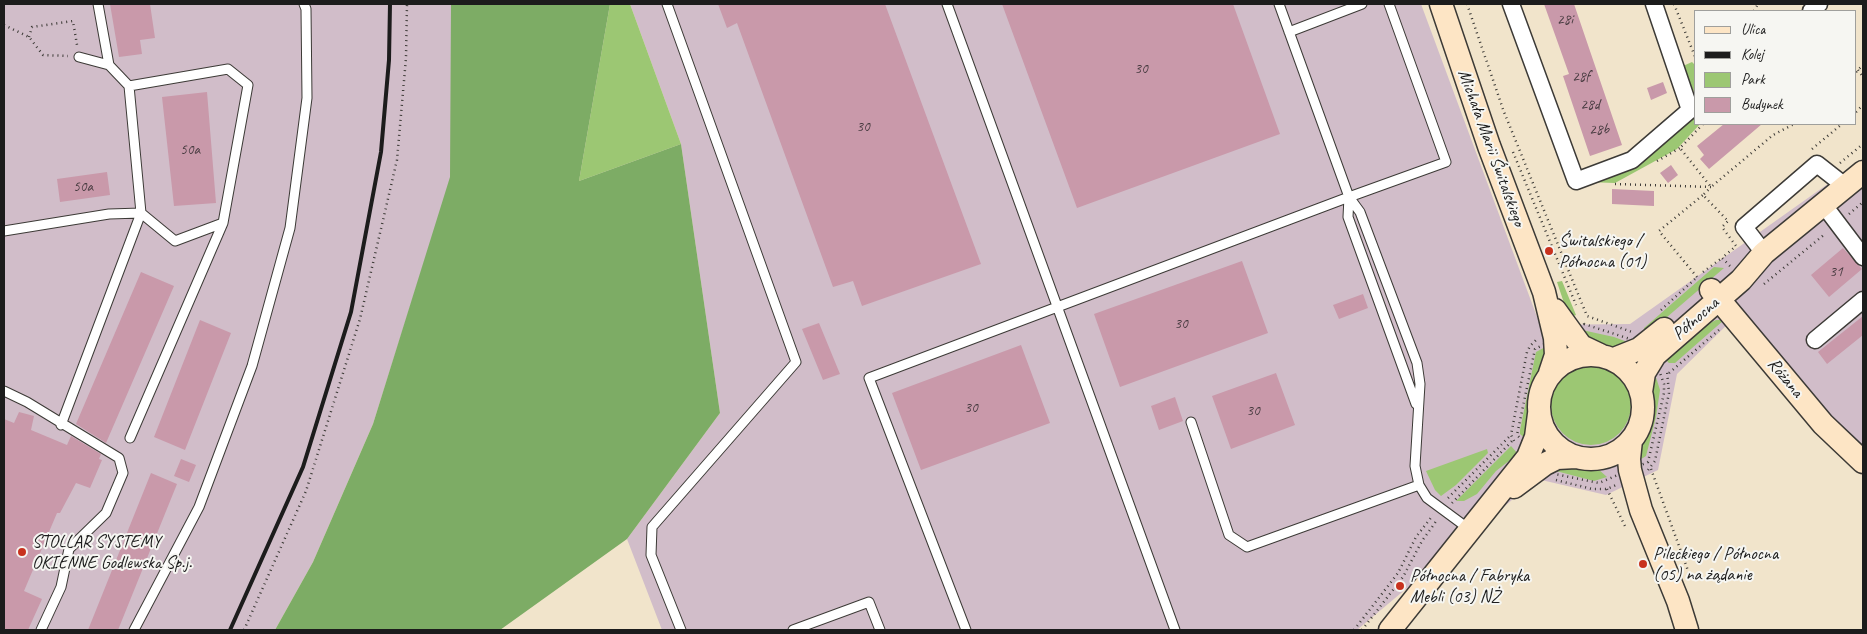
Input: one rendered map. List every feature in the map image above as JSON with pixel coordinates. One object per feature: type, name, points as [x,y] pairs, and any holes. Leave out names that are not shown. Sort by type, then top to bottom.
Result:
[{"type":"main road","name":"Michała Marii Świtalskiego","points":[[1440,4],[1489,146],[1544,292],[1581,346],[1607,357]]},
{"type":"main road","name":"Północna","points":[[1607,357],[1644,351],[1709,288],[1740,280],[1764,253],[1863,172]]},
{"type":"main road","name":"Różana","points":[[1709,288],[1823,424],[1863,460]]},
{"type":"main road","points":[[1390,630],[1469,529],[1532,455],[1541,390],[1569,329]]},
{"type":"main road","points":[[1532,455],[1557,458],[1584,458],[1614,454],[1631,440],[1639,428],[1643,414],[1641,392],[1644,373],[1644,351]]},
{"type":"main road","points":[[1550,373],[1571,358],[1585,354],[1607,357],[1631,373],[1641,392]]},
{"type":"main road","points":[[1539,413],[1543,428],[1551,441],[1562,451],[1609,468],[1633,473]]},
{"type":"main road","points":[[1631,440],[1629,459],[1641,510],[1678,601],[1687,630]]},
{"type":"street","points":[[1511,4],[1576,182],[1632,160],[1690,110],[1654,4]]},
{"type":"street","points":[[1764,253],[1744,227],[1817,164],[1846,186]]},
{"type":"street","points":[[1823,204],[1863,257]]},
{"type":"street","points":[[1815,340],[1863,300]]},
{"type":"lane","points":[[98,4],[109,65]]},
{"type":"lane","points":[[134,630],[199,507],[252,366],[290,228],[307,98],[306,9],[304,4]]},
{"type":"lane","points":[[667,4],[796,362],[652,527],[651,555],[681,630]]},
{"type":"lane","points":[[948,4],[1176,630]]},
{"type":"lane","points":[[1279,4],[1349,197],[1360,212],[1417,362],[1420,384],[1415,466],[1418,485],[1426,498],[1469,529]]},
{"type":"lane","points":[[1289,32],[1362,4]]},
{"type":"lane","points":[[966,630],[869,378],[1446,162],[1389,4]]},
{"type":"lane","points":[[61,425],[142,213],[129,86],[109,65],[79,57]]},
{"type":"lane","points":[[129,86],[228,69],[248,85],[223,223],[130,438]]},
{"type":"lane","points":[[1349,197],[1348,218],[1418,410]]},
{"type":"lane","points":[[4,232],[109,214],[142,213],[175,241],[223,223]]},
{"type":"lane","points":[[4,391],[27,402],[61,425],[120,458],[123,474],[106,513],[68,549],[61,587],[41,630]]},
{"type":"lane","points":[[1191,422],[1230,535],[1247,547],[1418,485]]},
{"type":"lane","points":[[793,630],[869,602],[880,630]]},
{"type":"path","points":[[244,630],[306,491],[360,318],[397,160],[406,58],[407,4]]},
{"type":"path","points":[[1467,4],[1504,112],[1587,316],[1636,333],[1644,351],[1660,373],[1664,393],[1633,473]]},
{"type":"path","points":[[1674,4],[1694,53]]},
{"type":"path","points":[[4,25],[29,37],[43,56],[79,57],[73,21],[32,27],[29,37]]},
{"type":"path","points":[[1863,65],[1857,71],[1863,77]]},
{"type":"path","points":[[1701,125],[1680,148],[1711,187]]},
{"type":"path","points":[[1709,288],[1658,231],[1773,135],[1792,125]]},
{"type":"path","points":[[1525,180],[1578,309]]},
{"type":"path","points":[[1607,183],[1711,187]]},
{"type":"path","points":[[1703,195],[1728,221]]},
{"type":"path","points":[[1656,314],[1709,288],[1722,258]]},
{"type":"path","points":[[1532,455],[1535,349],[1587,316]]},
{"type":"path","points":[[1669,373],[1734,317]]},
{"type":"path","points":[[1354,630],[1398,573],[1416,537],[1511,436],[1530,346],[1569,329],[1644,351],[1669,373],[1669,393],[1655,461],[1607,489],[1592,489],[1552,479],[1532,455],[1513,440]]},
{"type":"path","points":[[1511,436],[1513,440],[1555,474],[1592,483],[1633,473]]},
{"type":"path","points":[[1362,630],[1403,577],[1441,509],[1513,440]]},
{"type":"path","points":[[1633,473],[1692,580]]},
{"type":"shaded area","points":[[4,4],[451,4],[451,177],[373,424],[313,562],[275,630],[4,630]]},
{"type":"shaded area","points":[[630,4],[1421,4],[1540,325],[1630,324],[1863,159],[1863,450],[1841,434],[1739,313],[1677,374],[1658,470],[1606,495],[1537,479],[1357,630],[662,630],[627,539],[720,413],[681,144]]},
{"type":"green space","points":[[451,4],[610,4],[579,181],[681,144],[720,413],[627,539],[500,630],[275,630],[313,562],[373,424],[450,177]]},
{"type":"green space","points":[[610,4],[630,4],[681,144],[579,181]]},
{"type":"green space","points":[[1692,62],[1694,64],[1694,92],[1683,66]]},
{"type":"green space","points":[[1694,109],[1694,125],[1699,125],[1677,149],[1615,183],[1586,182],[1617,166]]},
{"type":"green space","points":[[1714,267],[1724,268],[1645,336],[1644,328]]},
{"type":"green space","points":[[1562,281],[1576,315],[1569,318],[1557,282]]},
{"type":"green space","points":[[1716,320],[1724,320],[1675,363],[1669,363],[1663,357],[1704,326]]},
{"type":"green space","points":[[1582,330],[1614,337],[1630,343],[1622,350],[1596,348]]},
{"type":"green space","points":[[1549,345],[1546,366],[1532,392],[1528,441],[1520,434],[1520,430],[1536,352]]},
{"type":"green space","points":[[1591,365],[1606,368],[1619,377],[1628,390],[1631,405],[1628,420],[1619,433],[1606,442],[1591,445],[1576,442],[1563,433],[1554,420],[1551,405],[1554,390],[1563,377],[1576,368]]},
{"type":"green space","points":[[1654,371],[1660,390],[1656,417],[1646,456],[1635,463],[1649,415],[1647,389]]},
{"type":"green space","points":[[1511,446],[1518,454],[1496,471],[1477,494],[1464,501],[1456,501]]},
{"type":"green space","points":[[1487,449],[1488,453],[1456,485],[1441,496],[1435,490],[1426,471]]},
{"type":"green space","points":[[1571,462],[1597,468],[1607,477],[1594,481],[1556,471]]},
{"type":"building","points":[[110,4],[150,4],[155,38],[140,40],[142,54],[119,57]]},
{"type":"building","points":[[718,4],[885,4],[981,264],[862,306],[853,281],[833,287],[737,23],[727,28]]},
{"type":"building","points":[[1002,4],[1233,4],[1280,134],[1077,208]]},
{"type":"building","points":[[1544,4],[1574,4],[1622,145],[1590,156],[1563,76],[1569,74]]},
{"type":"building","points":[[1663,82],[1667,93],[1651,100],[1647,88]]},
{"type":"building","points":[[207,92],[216,203],[174,206],[162,97]]},
{"type":"building","points":[[1723,125],[1761,125],[1709,169],[1700,159],[1704,155],[1697,146]]},
{"type":"building","points":[[1671,165],[1678,175],[1668,183],[1660,173]]},
{"type":"building","points":[[107,172],[110,195],[60,202],[57,179]]},
{"type":"building","points":[[1612,189],[1654,191],[1654,206],[1612,204]]},
{"type":"building","points":[[1843,248],[1862,269],[1829,297],[1811,275]]},
{"type":"building","points":[[1242,261],[1268,333],[1120,387],[1094,314]]},
{"type":"building","points":[[141,272],[174,286],[106,443],[76,424]]},
{"type":"building","points":[[1363,294],[1368,308],[1339,319],[1333,305]]},
{"type":"building","points":[[1863,316],[1863,335],[1827,364],[1818,352]]},
{"type":"building","points":[[200,320],[231,333],[185,450],[154,437]]},
{"type":"building","points":[[819,323],[840,374],[823,380],[802,329]]},
{"type":"building","points":[[1021,345],[1050,423],[921,470],[892,393]]},
{"type":"building","points":[[1276,373],[1295,425],[1231,449],[1212,396]]},
{"type":"building","points":[[1175,397],[1183,421],[1159,430],[1151,406]]},
{"type":"building","name":"STOLLAR SYSTEMY OKIENNE Godlewska Sp.j.","points":[[19,412],[34,416],[31,430],[67,445],[71,436],[101,454],[99,459],[102,460],[90,488],[76,483],[60,513],[57,513],[24,591],[42,599],[28,630],[4,630],[4,419],[14,423]]},
{"type":"building","points":[[181,459],[196,465],[189,482],[174,476]]},
{"type":"building","points":[[151,473],[177,484],[118,630],[88,630]]},
{"type":"railway","points":[[230,630],[303,467],[351,312],[381,152],[389,60],[390,4]]},
{"type":"place","name":"Świtalskiego / Północna (01)","points":[[1549,251]]},
{"type":"place","name":"STOLLAR SYSTEMY OKIENNE Godlewska Sp.j.","points":[[22,552]]},
{"type":"place","name":"Pileckiego / Północna (05) na żądanie","points":[[1643,564]]},
{"type":"place","name":"Północna / Fabryka Mebli (03) NŻ","points":[[1400,586]]}]
